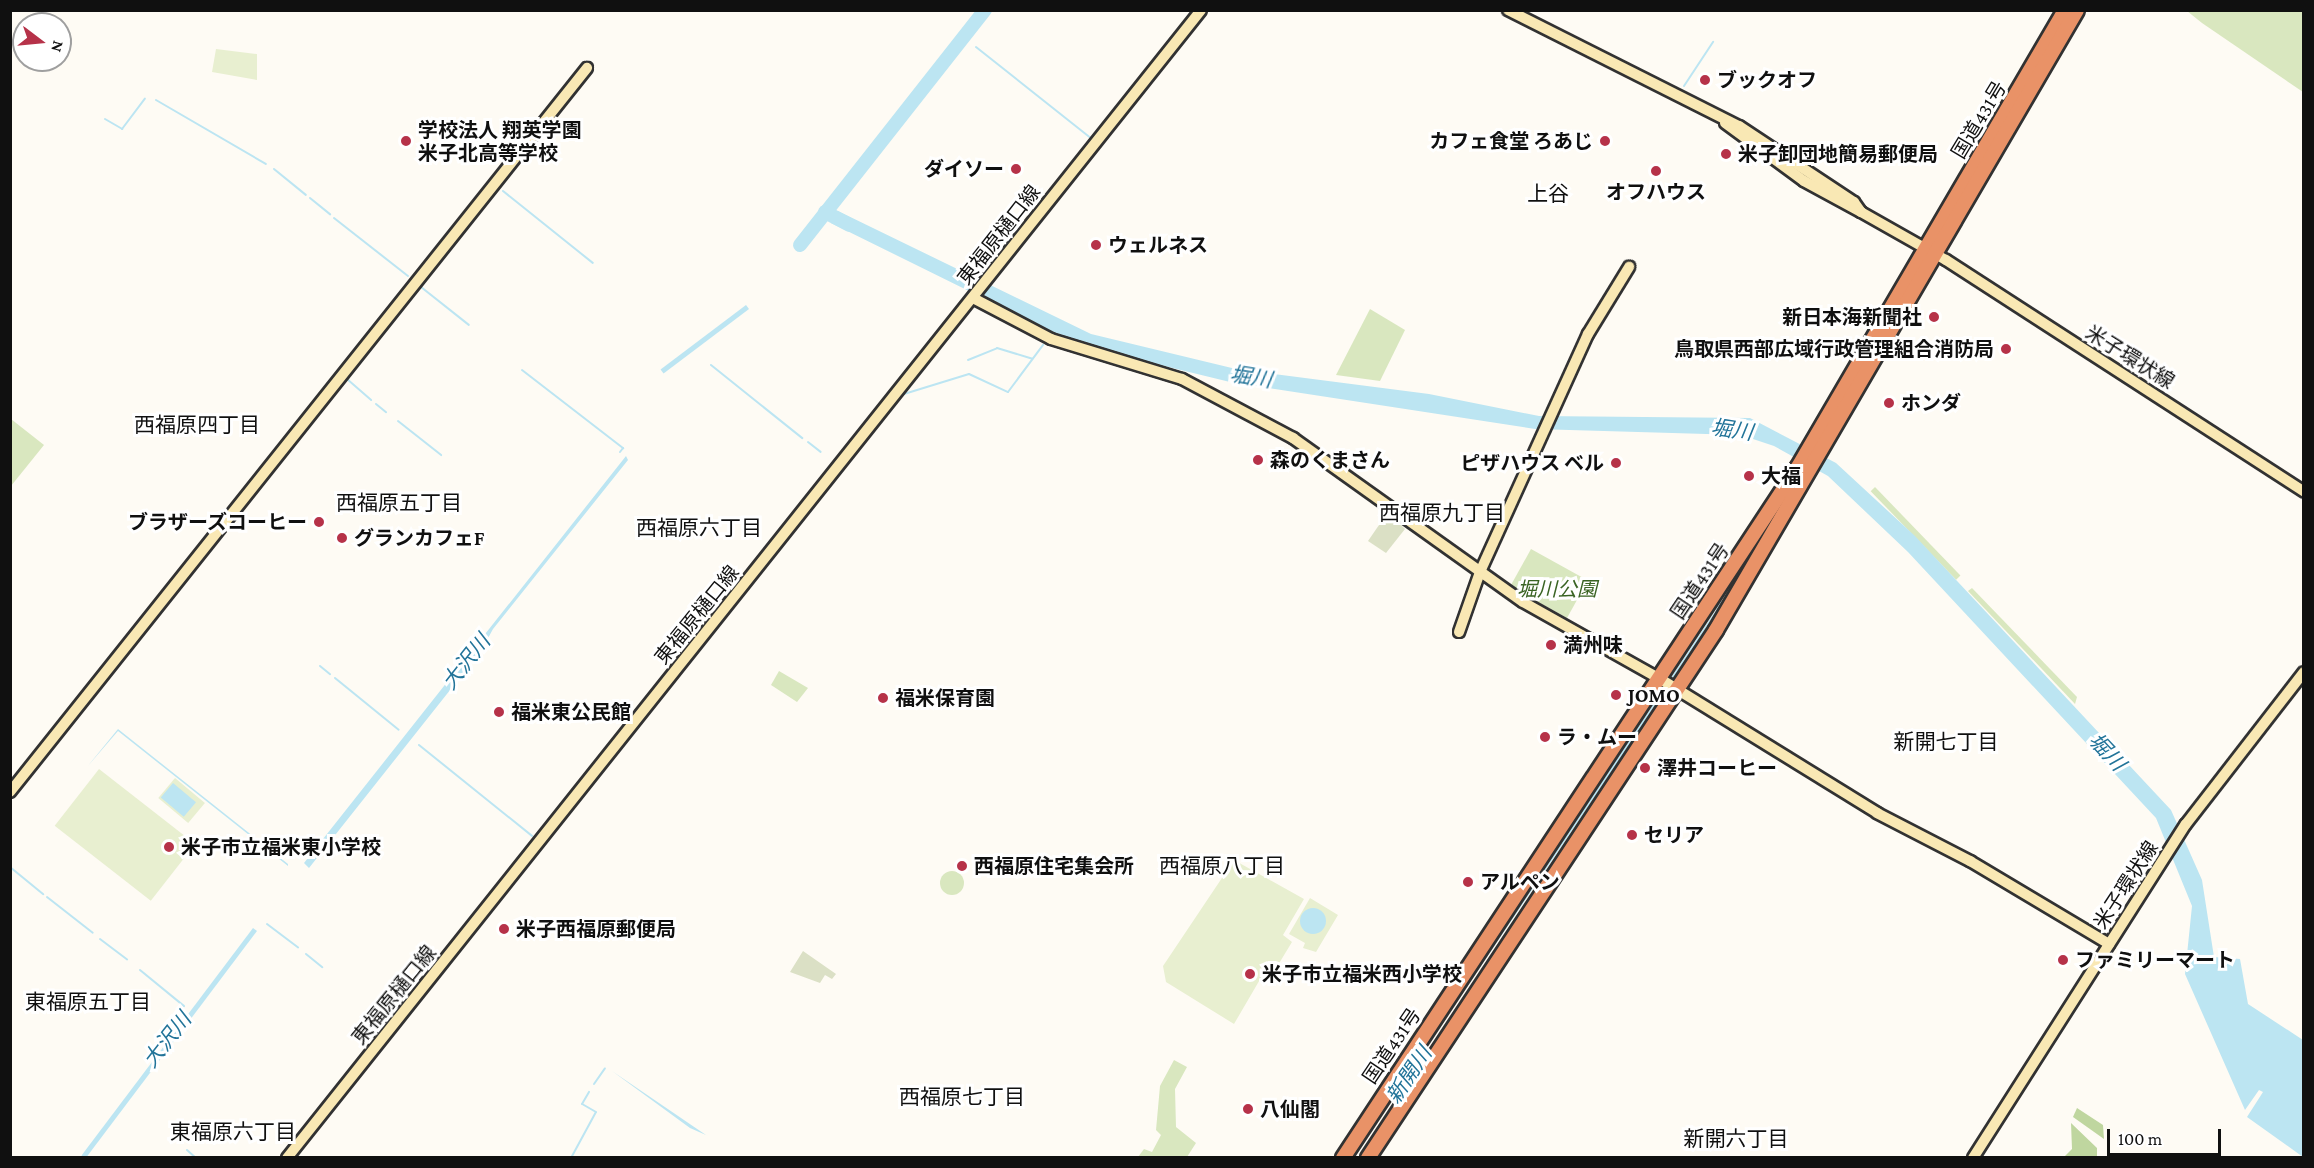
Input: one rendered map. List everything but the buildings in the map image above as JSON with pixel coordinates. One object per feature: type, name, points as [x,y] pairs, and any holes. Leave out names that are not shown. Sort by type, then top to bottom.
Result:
[{"type":"highway","name":"国道431号","points":[[1931,251],[2065,10]]},
{"type":"highway","name":"国道431号","points":[[1368,1158],[1676,689],[1931,251],[2076,10]]},
{"type":"highway","name":"国道431号","points":[[1343,1158],[1661,679],[1803,470]]},
{"type":"main road","name":"東福原樋口線","points":[[287,1158],[1201,10]]},
{"type":"main road","name":"米子環状線","points":[[1508,10],[1725,123],[1739,126],[1819,178],[1861,212],[1931,251],[2304,492]]},
{"type":"main road","points":[[10,792],[587,68]]},
{"type":"main road","points":[[1460,632],[1480,572],[1542,432],[1588,334],[1629,267]]},
{"type":"main road","points":[[974,297],[1052,339],[1200,387],[1293,438],[1480,572],[1661,679],[1876,813],[1970,861],[2109,944]]},
{"type":"main road","name":"米子環状線","points":[[1973,1158],[2186,824],[2304,672]]},
{"type":"green space","points":[[2187,11],[2303,11],[2303,92],[2202,23]]},
{"type":"green space","points":[[216,49],[257,54],[257,80],[212,72]]},
{"type":"green space","points":[[1370,309],[1405,330],[1380,381],[1336,375]]},
{"type":"green space","points":[[11,419],[44,445],[11,486]]},
{"type":"green space","points":[[1875,487],[1960,575],[1956,580],[1871,491]]},
{"type":"green space","points":[[1388,512],[1405,529],[1386,553],[1368,541]]},
{"type":"green space","name":"堀川公園","points":[[1531,549],[1588,581],[1567,618],[1510,587]]},
{"type":"green space","points":[[1972,588],[2077,697],[2075,704],[1968,591]]},
{"type":"green space","points":[[779,671],[808,688],[797,702],[771,685]]},
{"type":"green space","points":[[99,769],[195,844],[151,901],[55,826]]},
{"type":"green space","points":[[175,778],[205,803],[188,823],[158,798]]},
{"type":"green space","points":[[1234,860],[1304,899],[1283,935],[1292,942],[1269,980],[1262,976],[1234,1024],[1166,982],[1163,966]]},
{"type":"green space","points":[[952,871],[960,875],[964,883],[960,891],[952,895],[944,891],[940,883],[944,875]]},
{"type":"green space","points":[[1310,898],[1338,915],[1316,952],[1303,948],[1305,943],[1289,934]]},
{"type":"green space","points":[[803,951],[836,974],[832,979],[825,975],[820,983],[790,972]]},
{"type":"green space","points":[[1174,1060],[1187,1067],[1175,1089],[1176,1127],[1196,1143],[1187,1157],[1138,1157],[1144,1149],[1152,1152],[1161,1135],[1156,1130],[1160,1086]]},
{"type":"green space","points":[[2077,1108],[2103,1125],[2104,1139],[2073,1117]]},
{"type":"green space","points":[[2071,1123],[2097,1148],[2097,1157],[2064,1157],[2072,1149]]},
{"type":"water","points":[[838,211],[1091,334],[1236,369],[1429,394],[1539,416],[1750,418],[1836,463],[1915,536],[2171,810],[2202,880],[2214,957],[2240,959],[2248,1004],[2303,1040],[2303,1157],[2247,1117],[2263,1092],[2259,1090],[2245,1110],[2185,974],[2192,906],[2156,818],[1908,552],[1828,476],[1774,446],[1741,435],[1535,429],[1230,382],[1111,353],[1048,330],[831,223]]},
{"type":"water","points":[[746,305],[749,309],[664,373],[661,369]]},
{"type":"water","name":"大沢川","points":[[626,456],[628,460],[493,629],[481,651],[309,868],[304,863]]},
{"type":"water","points":[[1776,514],[1718,613],[1352,1158],[1716,610],[1718,599],[1722,601]]},
{"type":"water","points":[[118,729],[288,866],[118,731],[87,767]]},
{"type":"water","points":[[173,783],[196,802],[184,817],[161,798]]},
{"type":"water","points":[[1313,908],[1322,912],[1326,921],[1322,930],[1313,934],[1304,930],[1300,921],[1304,912]]},
{"type":"water","points":[[253,928],[257,931],[86,1158],[81,1156]]},
{"type":"water","points":[[612,1071],[706,1135],[756,1157],[690,1128]]},
{"type":"waterway","points":[[800,245],[985,10]]},
{"type":"waterway","points":[[1684,86],[1713,42]]},
{"type":"waterway","points":[[976,47],[1092,139]]},
{"type":"waterway","points":[[105,119],[122,129],[145,99]]},
{"type":"waterway","points":[[156,100],[266,164]]},
{"type":"waterway","points":[[274,169],[306,195]]},
{"type":"waterway","points":[[503,191],[593,263]]},
{"type":"waterway","points":[[310,198],[330,214]]},
{"type":"waterway","name":"堀川","points":[[825,212],[849,225]]},
{"type":"waterway","points":[[334,218],[408,276]]},
{"type":"waterway","points":[[421,287],[469,325]]},
{"type":"waterway","points":[[904,394],[969,374],[1008,392],[1043,345]]},
{"type":"waterway","points":[[968,360],[997,348],[1032,359]]},
{"type":"waterway","points":[[711,365],[802,438]]},
{"type":"waterway","points":[[522,370],[623,448],[620,452]]},
{"type":"waterway","points":[[347,379],[371,400]]},
{"type":"waterway","points":[[376,404],[386,412]]},
{"type":"waterway","points":[[398,421],[441,455]]},
{"type":"waterway","points":[[808,442],[821,452]]},
{"type":"waterway","points":[[320,666],[330,674]]},
{"type":"waterway","points":[[335,678],[399,730]]},
{"type":"waterway","points":[[419,745],[532,836]]},
{"type":"waterway","points":[[10,867],[43,894]]},
{"type":"waterway","points":[[47,897],[93,933]]},
{"type":"waterway","points":[[267,924],[298,947]]},
{"type":"waterway","points":[[100,939],[127,959]]},
{"type":"waterway","points":[[306,954],[322,967]]},
{"type":"waterway","name":"大沢川","points":[[140,970],[184,1006]]},
{"type":"waterway","points":[[594,1084],[605,1068]]},
{"type":"waterway","points":[[571,1158],[596,1112],[582,1104],[589,1092]]},
{"type":"waterway","points":[[187,1150],[196,1158]]},
{"type":"place","name":"ブックオフ","points":[[1705,80]]},
{"type":"place","name":"学校法人 翔英学園 米子北高等学校","points":[[406,141]]},
{"type":"place","name":"カフェ食堂 ろあじ","points":[[1605,141]]},
{"type":"place","name":"米子卸団地簡易郵便局","points":[[1726,154]]},
{"type":"place","name":"ダイソー","points":[[1016,169]]},
{"type":"place","name":"オフハウス","points":[[1656,171]]},
{"type":"place","name":"ウェルネス","points":[[1096,245]]},
{"type":"place","name":"新日本海新聞社","points":[[1934,317]]},
{"type":"place","name":"鳥取県西部広域行政管理組合消防局","points":[[2006,349]]},
{"type":"place","name":"ホンダ","points":[[1889,403]]},
{"type":"place","name":"森のくまさん","points":[[1258,460]]},
{"type":"place","name":"ピザハウス ベル","points":[[1616,463]]},
{"type":"place","name":"大福","points":[[1749,476]]},
{"type":"place","name":"ブラザーズコーヒー","points":[[319,522]]},
{"type":"place","name":"グランカフェF","points":[[342,538]]},
{"type":"place","name":"満州味","points":[[1551,645]]},
{"type":"place","name":"JOMO","points":[[1616,695]]},
{"type":"place","name":"福米保育園","points":[[883,698]]},
{"type":"place","name":"福米東公民館","points":[[499,712]]},
{"type":"place","name":"ラ・ムー","points":[[1545,737]]},
{"type":"place","name":"澤井コーヒー","points":[[1645,768]]},
{"type":"place","name":"セリア","points":[[1632,835]]},
{"type":"place","name":"米子市立福米東小学校","points":[[169,847]]},
{"type":"place","name":"西福原住宅集会所","points":[[962,866]]},
{"type":"place","name":"アルペン","points":[[1468,882]]},
{"type":"place","name":"米子西福原郵便局","points":[[504,929]]},
{"type":"place","name":"ファミリーマート","points":[[2063,960]]},
{"type":"place","name":"米子市立福米西小学校","points":[[1250,974]]},
{"type":"place","name":"八仙閣","points":[[1248,1109]]},
{"type":"district","name":"上谷","points":[[1548,194]]},
{"type":"district","name":"西福原四丁目","points":[[197,425]]},
{"type":"district","name":"西福原五丁目","points":[[399,503]]},
{"type":"district","name":"西福原九丁目","points":[[1442,513]]},
{"type":"district","name":"西福原六丁目","points":[[699,528]]},
{"type":"district","name":"新開七丁目","points":[[1946,742]]},
{"type":"district","name":"西福原八丁目","points":[[1222,866]]},
{"type":"district","name":"東福原五丁目","points":[[88,1002]]},
{"type":"district","name":"西福原七丁目","points":[[962,1097]]},
{"type":"district","name":"東福原六丁目","points":[[233,1132]]},
{"type":"district","name":"新開六丁目","points":[[1736,1139]]},
{"type":"water label","name":"新開川","points":[[1409,1075]]}]
